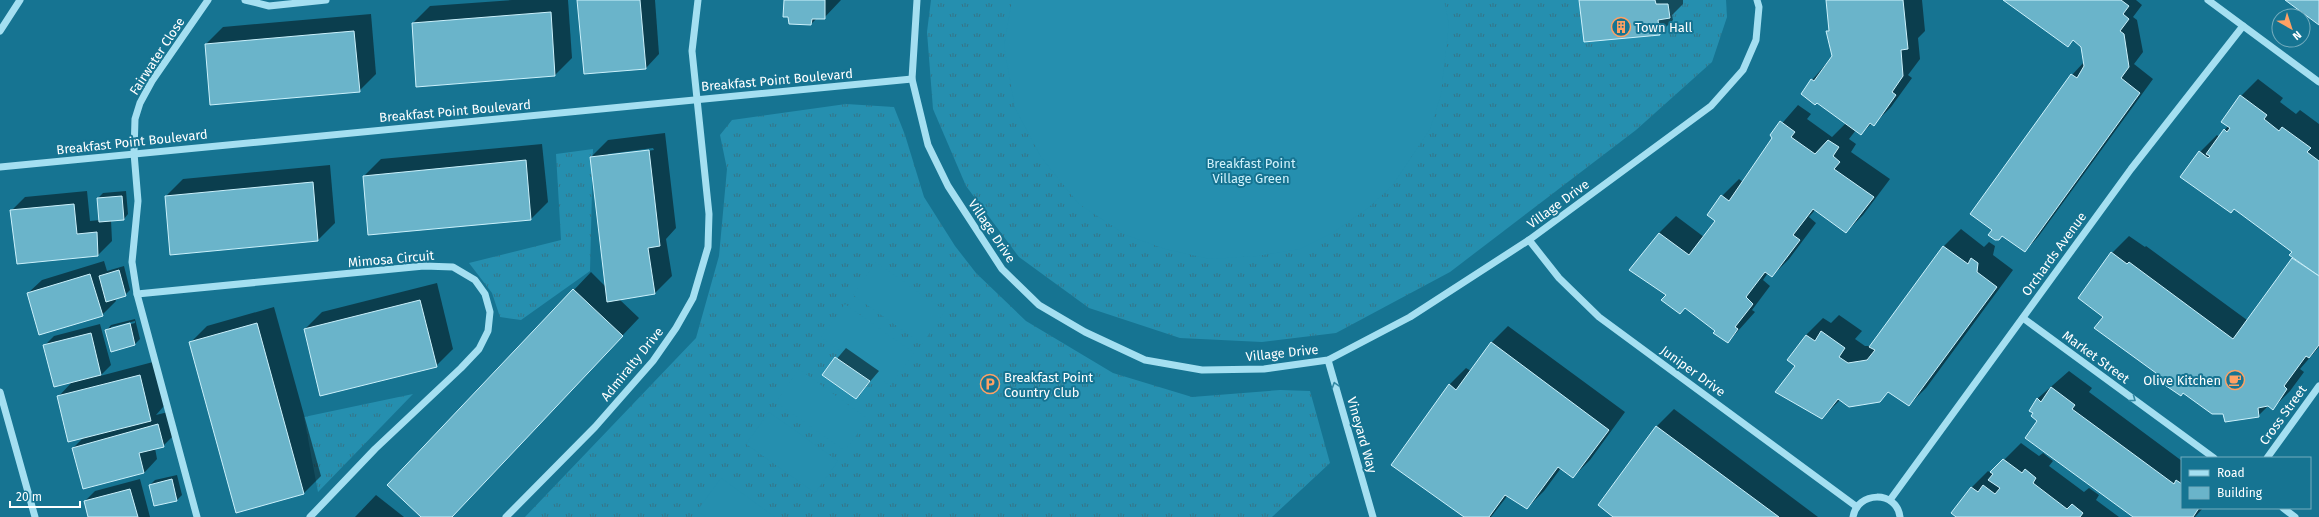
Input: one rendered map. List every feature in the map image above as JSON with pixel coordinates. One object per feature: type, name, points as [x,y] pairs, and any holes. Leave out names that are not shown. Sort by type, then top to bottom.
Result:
[{"type":"street","points":[[0,31],[20,0]]},
{"type":"street","name":"Fairwater Close","points":[[134,154],[135,119],[140,103],[152,81],[208,0]]},
{"type":"street","points":[[245,0],[269,6],[326,0]]},
{"type":"street","name":"Admiralty Drive","points":[[506,517],[595,427],[649,367],[676,328],[693,298],[708,247],[709,214],[692,51],[698,0]]},
{"type":"street","name":"Village Drive","points":[[917,0],[912,79],[928,145],[948,186],[1002,269],[1038,305],[1085,332],[1145,360],[1202,370],[1264,369],[1328,360],[1410,317],[1529,240],[1711,106],[1743,70],[1751,52],[1756,40],[1759,7],[1757,0]]},
{"type":"street","points":[[2208,0],[2319,82]]},
{"type":"street","name":"Orchards Avenue","points":[[1890,500],[2131,169],[2243,26]]},
{"type":"street","name":"Breakfast Point Boulevard","points":[[0,167],[912,79]]},
{"type":"street","points":[[134,154],[138,201],[132,262],[137,294],[197,517]]},
{"type":"street","name":"Juniper Drive","points":[[1529,240],[1559,278],[1599,317],[1857,507]]},
{"type":"street","name":"Mimosa Circuit","points":[[137,294],[424,266],[453,267],[475,280],[485,294],[490,312],[488,332],[479,349],[461,368],[375,449],[310,517]]},
{"type":"street","name":"Market Street","points":[[2023,318],[2213,457]]},
{"type":"street","name":"Vineyard Way","points":[[1328,360],[1372,517]]},
{"type":"street","name":"Cross Street","points":[[2268,457],[2319,386]]},
{"type":"street","points":[[0,392],[35,517]]},
{"type":"street","points":[[1853,517],[1857,507],[1862,501],[1876,496],[1890,500],[1896,506],[1900,517]]},
{"type":"street","points":[[2284,509],[2295,517]]},
{"type":"green space","name":"Breakfast Point Village Green","points":[[931,0],[1726,0],[1727,17],[1712,62],[1636,130],[1450,272],[1336,333],[1262,342],[1180,338],[1089,308],[1019,257],[966,186],[933,109],[927,32]]},
{"type":"green space","points":[[1012,0],[1444,0],[1449,24],[1441,94],[1430,129],[1392,186],[1368,208],[1334,232],[1300,249],[1257,256],[1210,259],[1165,249],[1126,235],[1079,204],[1041,157],[1015,108],[1004,46]]},
{"type":"green space","points":[[846,104],[894,107],[905,135],[924,197],[955,246],[976,273],[1026,321],[1113,373],[1192,397],[1280,390],[1310,391],[1330,463],[1272,517],[525,517],[696,338],[719,256],[727,169],[720,135],[732,120]]},
{"type":"green space","points":[[593,149],[590,271],[521,320],[500,317],[492,293],[469,263],[561,240],[556,154]]},
{"type":"green space","points":[[876,262],[945,311],[922,344],[853,295]]},
{"type":"green space","points":[[845,304],[914,353],[890,386],[821,337]]},
{"type":"green space","points":[[799,369],[868,419],[845,451],[776,402]]},
{"type":"green space","points":[[413,394],[318,492],[304,417]]},
{"type":"green space","points":[[769,412],[838,461],[815,493],[746,444]]},
{"type":"green space","points":[[721,478],[775,517],[706,517],[697,511]]},
{"type":"building","points":[[577,0],[640,0],[646,69],[584,74]]},
{"type":"building","points":[[784,0],[825,0],[825,19],[812,19],[811,25],[789,24],[788,17],[783,17]]},
{"type":"building","name":"Town Hall","points":[[1579,0],[1655,0],[1656,4],[1668,4],[1670,18],[1658,20],[1660,35],[1584,42]]},
{"type":"building","points":[[1826,0],[1903,0],[1908,49],[1901,50],[1903,76],[1892,92],[1896,95],[1874,126],[1870,123],[1861,135],[1817,103],[1815,105],[1801,94],[1811,79],[1814,81],[1832,56],[1826,31],[1829,31]]},
{"type":"building","points":[[2003,0],[2121,0],[2129,6],[2123,14],[2129,19],[2120,31],[2124,34],[2129,67],[2121,78],[2140,93],[2025,252],[2002,236],[1999,240],[1995,240],[1988,235],[1992,230],[1970,214],[2071,74],[2077,78],[2084,66],[2081,47],[2073,40],[2068,47]]},
{"type":"building","points":[[2285,0],[2319,0],[2319,25],[2311,19],[2311,8],[2296,8]]},
{"type":"building","points":[[551,12],[555,76],[416,87],[412,23]]},
{"type":"building","points":[[354,31],[360,92],[210,105],[205,44]]},
{"type":"building","points":[[2240,95],[2267,115],[2264,119],[2279,131],[2282,127],[2311,148],[2307,152],[2319,161],[2319,276],[2289,255],[2292,252],[2234,209],[2231,213],[2180,177],[2199,151],[2208,158],[2210,156],[2206,154],[2224,129],[2227,132],[2230,128],[2221,122]]},
{"type":"building","points":[[1780,121],[1795,132],[1791,137],[1815,154],[1828,140],[1839,147],[1833,156],[1840,162],[1834,169],[1874,197],[1846,233],[1813,209],[1793,235],[1800,240],[1772,277],[1765,272],[1746,297],[1753,304],[1735,327],[1738,329],[1728,343],[1713,333],[1715,331],[1685,308],[1680,314],[1661,300],[1666,295],[1629,270],[1659,233],[1689,255],[1715,221],[1707,215],[1721,195],[1729,201],[1772,138],[1770,135]]},
{"type":"building","points":[[649,150],[660,246],[648,248],[655,294],[607,302],[590,157]]},
{"type":"building","points":[[526,160],[531,220],[368,235],[363,176]]},
{"type":"building","points":[[313,182],[318,241],[170,255],[165,196]]},
{"type":"building","points":[[122,196],[124,220],[99,222],[97,198]]},
{"type":"building","points":[[74,204],[77,234],[97,232],[98,256],[17,264],[10,210]]},
{"type":"building","points":[[1943,246],[1968,264],[1971,258],[1978,263],[1977,272],[1997,287],[1909,406],[1888,392],[1880,402],[1849,407],[1838,399],[1822,419],[1775,392],[1795,366],[1787,360],[1806,335],[1815,341],[1821,331],[1845,348],[1839,357],[1848,363],[1867,360],[1875,350],[1869,347]]},
{"type":"building","points":[[2111,252],[2127,264],[2129,262],[2233,339],[2292,258],[2319,276],[2319,345],[2309,358],[2306,356],[2284,386],[2287,389],[2273,410],[2268,406],[2258,408],[2259,417],[2225,422],[2223,414],[2212,414],[2183,393],[2181,396],[2153,377],[2156,373],[2094,328],[2103,317],[2078,298]]},
{"type":"building","points":[[119,270],[126,296],[106,302],[99,276]]},
{"type":"building","points":[[90,274],[103,316],[39,335],[27,293]]},
{"type":"building","points":[[573,289],[623,336],[452,517],[421,517],[387,485]]},
{"type":"building","points":[[420,300],[437,367],[320,396],[304,329]]},
{"type":"building","points":[[130,323],[135,345],[111,352],[105,330]]},
{"type":"building","points":[[257,323],[304,494],[236,513],[189,342]]},
{"type":"building","points":[[91,333],[101,375],[54,387],[43,345]]},
{"type":"building","points":[[1491,342],[1609,430],[1573,478],[1558,467],[1527,509],[1505,495],[1489,517],[1464,517],[1391,465],[1449,384],[1456,390]]},
{"type":"building","points":[[835,357],[870,381],[856,399],[822,375]]},
{"type":"building","points":[[140,375],[151,421],[68,442],[57,396]]},
{"type":"building","points":[[2051,387],[2075,405],[2072,409],[2174,484],[2176,480],[2181,483],[2181,509],[2198,509],[2193,517],[2133,517],[2025,438],[2037,421],[2031,416],[2033,413],[2029,411],[2037,398],[2041,402]]},
{"type":"building","points":[[158,424],[164,447],[139,453],[144,473],[83,489],[72,448]]},
{"type":"building","points":[[1656,426],[1779,517],[1613,517],[1598,505]]},
{"type":"building","points":[[2003,459],[2022,473],[2025,469],[2036,478],[2033,483],[2067,509],[2072,504],[2083,513],[2080,517],[1956,517],[1951,513],[1971,487],[1978,492],[1983,485],[1995,494],[2000,488],[1988,480],[1993,474],[1990,472]]},
{"type":"building","points":[[172,479],[177,501],[154,506],[149,485]]},
{"type":"building","points":[[130,489],[138,517],[88,517],[84,501]]},
{"type":"place","name":"Town Hall","points":[[1621,27]]},
{"type":"place","name":"Olive Kitchen","points":[[2235,380]]},
{"type":"place","name":"Breakfast Point Country Club","points":[[990,384]]}]
